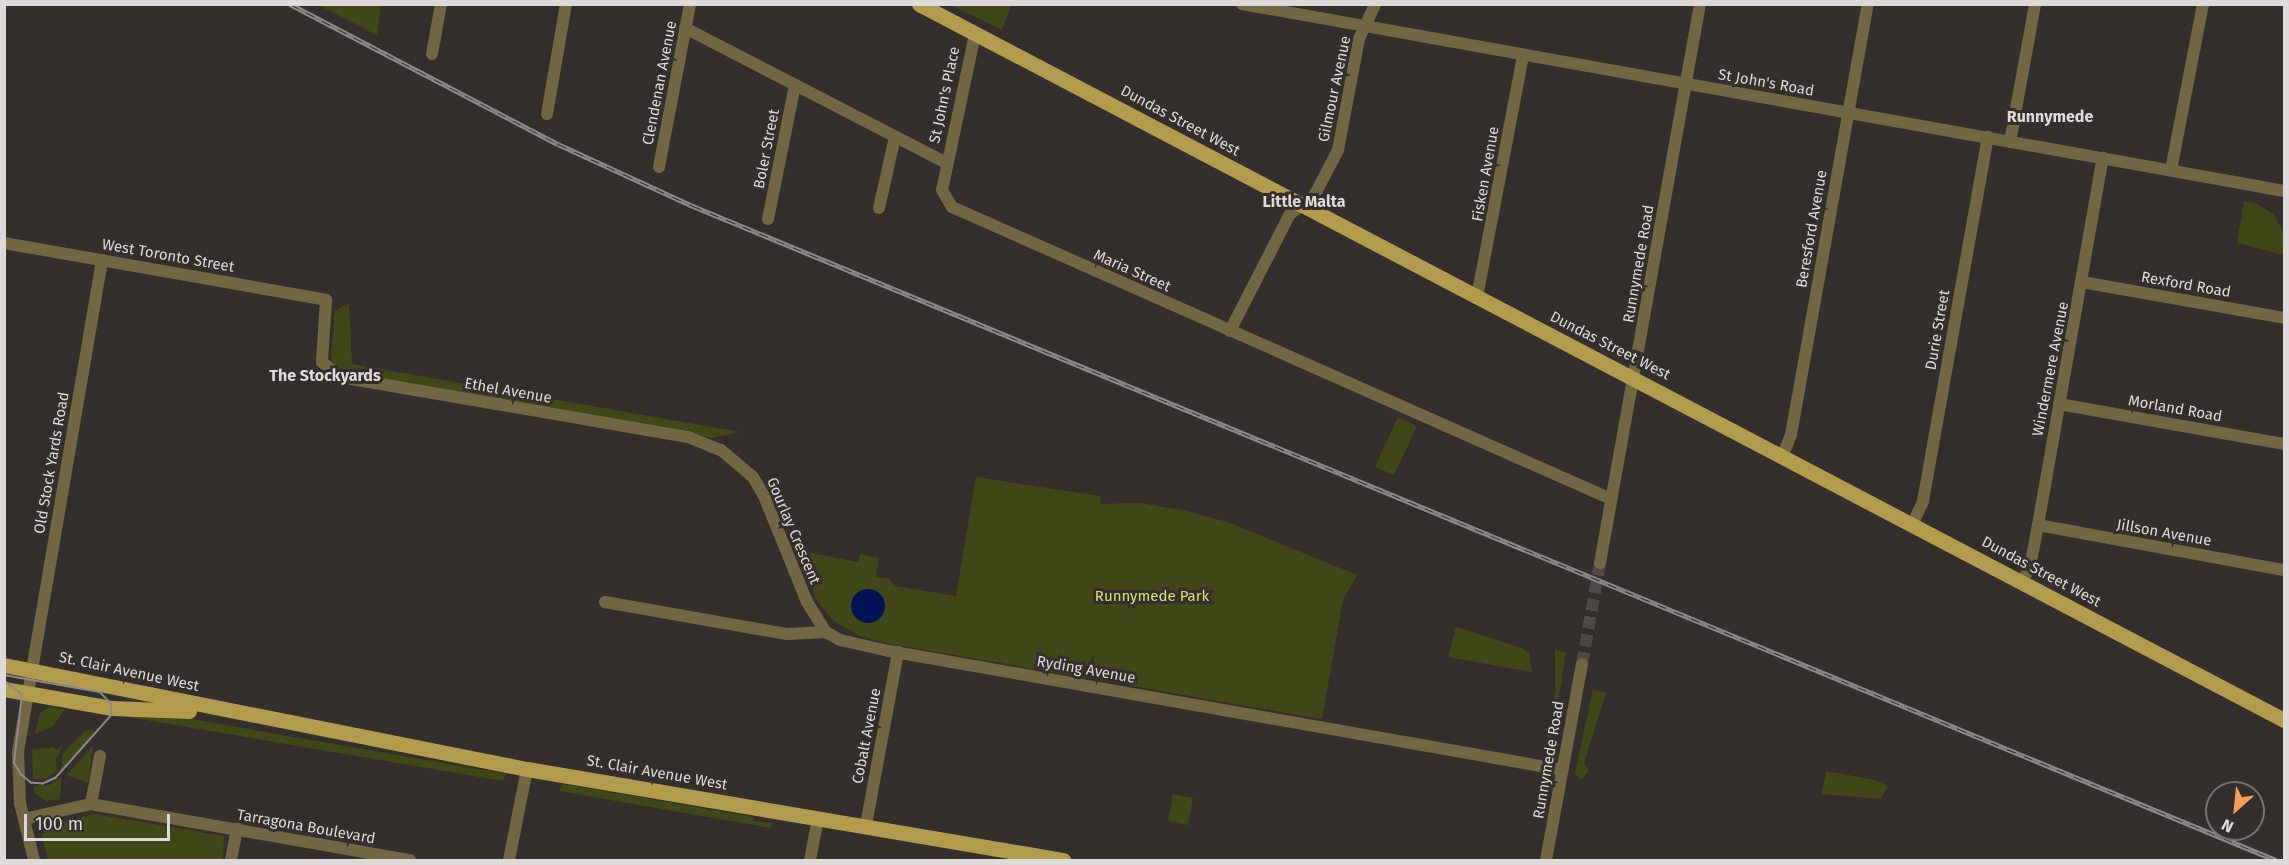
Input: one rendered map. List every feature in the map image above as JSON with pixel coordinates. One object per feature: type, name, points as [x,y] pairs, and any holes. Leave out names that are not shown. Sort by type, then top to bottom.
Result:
[{"type":"main road","name":"Dundas Street West","points":[[919,4],[2284,720]]},
{"type":"main road","name":"St. Clair Avenue West","points":[[4,665],[245,716],[527,769],[866,825],[1063,861]]},
{"type":"main road","name":"St. Clair Avenue West","points":[[4,689],[112,708],[245,716]]},
{"type":"street","points":[[432,54],[441,4]]},
{"type":"street","points":[[547,114],[566,4]]},
{"type":"street","name":"Clendenan Avenue","points":[[660,167],[690,4]]},
{"type":"street","name":"St John's Road","points":[[1242,4],[2284,191]]},
{"type":"street","name":"Gilmour Avenue","points":[[1230,331],[1290,214],[1314,196],[1338,150],[1359,39],[1375,4]]},
{"type":"street","name":"Runnymede Road","points":[[1600,563],[1700,4]]},
{"type":"street","name":"Beresford Avenue","points":[[1782,457],[1791,435],[1868,4]]},
{"type":"street","points":[[2010,142],[2035,4]]},
{"type":"street","points":[[2171,170],[2203,4]]},
{"type":"street","points":[[685,28],[946,164]]},
{"type":"street","name":"St John's Place","points":[[946,164],[975,34]]},
{"type":"street","name":"Fisken Avenue","points":[[1477,297],[1523,56]]},
{"type":"street","name":"Boler Street","points":[[768,219],[795,85]]},
{"type":"street","points":[[879,208],[895,137]]},
{"type":"street","name":"Durie Street","points":[[1912,525],[1923,501],[1988,137]]},
{"type":"street","name":"Windermere Avenue","points":[[2022,582],[2030,567],[2103,158]]},
{"type":"street","name":"Maria Street","points":[[946,164],[942,190],[952,207],[1611,499]]},
{"type":"street","name":"West Toronto Street","points":[[4,243],[326,300],[322,353],[326,368]]},
{"type":"street","name":"Old Stock Yards Road","points":[[34,861],[24,819],[17,762],[102,260]]},
{"type":"street","name":"Rexford Road","points":[[2082,282],[2284,318]]},
{"type":"street","name":"Ethel Avenue","points":[[326,368],[340,377],[688,437]]},
{"type":"street","name":"Morland Road","points":[[2060,404],[2284,444]]},
{"type":"street","name":"Gourlay Crescent","points":[[688,437],[721,450],[753,477],[807,602],[826,632]]},
{"type":"street","name":"Jillson Avenue","points":[[2038,525],[2284,570]]},
{"type":"street","name":"Ryding Avenue","points":[[605,602],[787,633],[826,632],[840,640],[898,652],[1563,770]]},
{"type":"street","name":"Cobalt Avenue","points":[[866,825],[898,652]]},
{"type":"street","name":"Runnymede Road","points":[[1546,861],[1582,664]]},
{"type":"street","points":[[24,819],[91,804],[100,756]]},
{"type":"street","points":[[509,861],[527,769]]},
{"type":"street","name":"Tarragona Boulevard","points":[[91,804],[410,861]]},
{"type":"street","points":[[810,861],[818,818]]},
{"type":"street","points":[[231,861],[237,829]]},
{"type":"green space","points":[[1011,4],[1002,30],[950,5]]},
{"type":"green space","points":[[319,5],[381,5],[377,35]]},
{"type":"green space","points":[[2244,201],[2256,203],[2274,215],[2284,234],[2284,255],[2237,243]]},
{"type":"green space","points":[[349,303],[352,364],[740,432],[712,438],[341,371],[332,363],[331,355],[335,311]]},
{"type":"green space","points":[[1398,417],[1417,426],[1394,475],[1375,467]]},
{"type":"green space","name":"Runnymede Park","points":[[976,477],[1100,496],[1101,504],[1139,503],[1188,511],[1230,523],[1357,575],[1343,600],[1322,719],[886,643],[860,636],[833,621],[816,599],[801,551],[858,562],[860,554],[879,558],[876,577],[889,579],[895,586],[956,596]]},
{"type":"green space","points":[[1456,627],[1522,648],[1529,653],[1532,672],[1448,657]]},
{"type":"green space","points":[[1555,649],[1566,653],[1550,751],[1544,755],[1555,694]]},
{"type":"green space","points":[[1593,689],[1606,693],[1584,763],[1589,771],[1581,780],[1575,773]]},
{"type":"green space","points":[[50,707],[65,709],[53,726],[35,734],[40,713]]},
{"type":"green space","points":[[117,715],[169,715],[506,774],[503,781]]},
{"type":"green space","points":[[91,730],[96,733],[61,770],[63,753],[85,731]]},
{"type":"green space","points":[[63,745],[56,759],[57,771],[48,778],[33,779],[32,750],[53,747],[57,750]]},
{"type":"green space","points":[[93,746],[88,783],[66,775]]},
{"type":"green space","points":[[1826,771],[1875,780],[1888,786],[1881,799],[1822,794]]},
{"type":"green space","points":[[62,777],[60,799],[46,801],[35,793],[33,786],[49,785]]},
{"type":"green space","points":[[562,784],[753,817],[753,821],[772,823],[771,828],[559,791]]},
{"type":"green space","points":[[1173,794],[1193,798],[1188,825],[1168,821]]},
{"type":"green space","points":[[94,814],[224,836],[223,860],[48,860],[42,836],[47,826]]},
{"type":"shaded area","points":[[868,589],[880,594],[885,606],[880,618],[868,623],[856,618],[851,606],[856,594]]},
{"type":"tunnel","points":[[1582,664],[1600,563]]},
{"type":"tram line","points":[[4,675],[100,692],[111,703],[112,715],[56,778],[43,784],[31,783],[21,775],[14,763],[22,695],[4,681]]},
{"type":"railway","points":[[290,4],[558,144],[693,206],[2276,860]]},
{"type":"district","name":"Runnymede","points":[[2050,117]]},
{"type":"district","name":"Little Malta","points":[[1304,202]]},
{"type":"district","name":"The Stockyards","points":[[325,376]]}]
